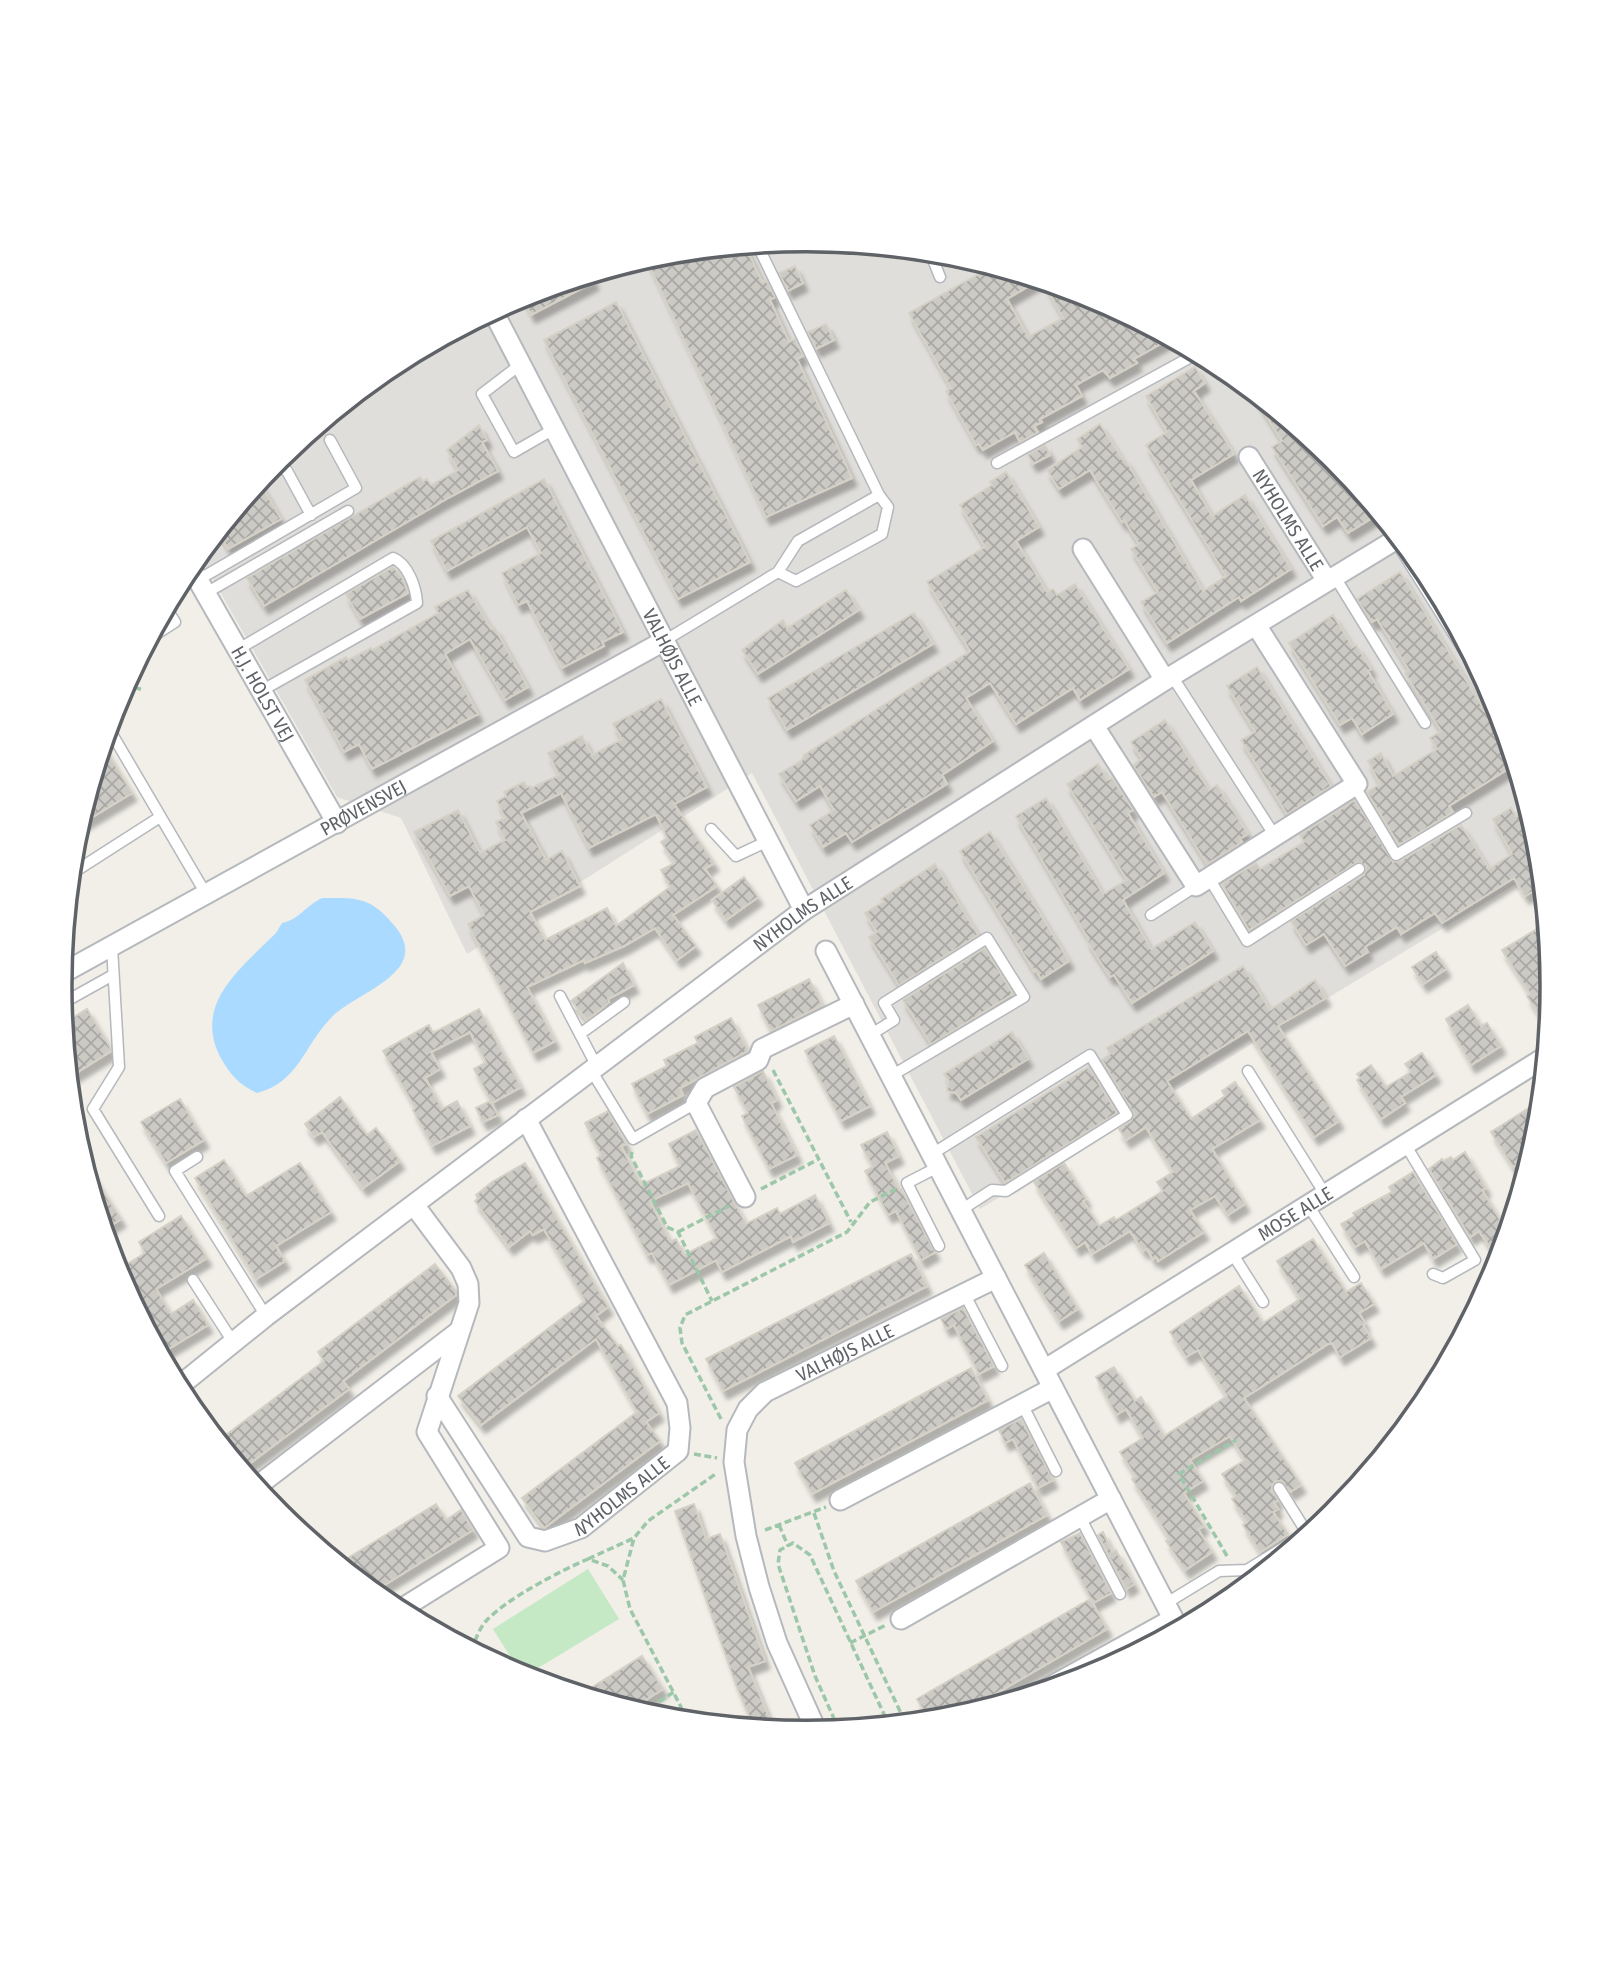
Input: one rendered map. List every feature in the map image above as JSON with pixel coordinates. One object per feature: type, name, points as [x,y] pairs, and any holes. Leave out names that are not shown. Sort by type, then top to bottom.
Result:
[{"type":"street","name":"VALHØJS ALLE","points":[[498,321],[804,910]]},
{"type":"street","name":"NYHOLMS ALLE","points":[[1249,457],[1331,579]]},
{"type":"street","name":"NYHOLMS ALLE","points":[[187,1380],[266,1316],[804,910],[1169,678],[1391,542]]},
{"type":"street","points":[[1083,549],[1169,678]]},
{"type":"street","name":"H.J. HOLST VEJ","points":[[198,580],[337,822]]},
{"type":"street","points":[[1094,726],[1203,882],[1357,783],[1256,625]]},
{"type":"street","name":"PRØVENSVEJ","points":[[72,968],[664,641]]},
{"type":"street","points":[[826,951],[1172,1617],[1155,1633]]},
{"type":"street","points":[[745,1198],[696,1103],[705,1088],[758,1060],[762,1049],[854,1004]]},
{"type":"street","name":"MOSE ALLE","points":[[1049,1379],[1232,1253],[1537,1062]]},
{"type":"street","name":"NYHOLMS ALLE","points":[[438,1396],[528,1537],[545,1541],[581,1528],[678,1451],[680,1428],[677,1403],[526,1119]]},
{"type":"street","points":[[409,1604],[499,1548],[427,1432],[469,1303],[468,1284],[461,1268],[414,1205]]},
{"type":"street","name":"VALHØJS ALLE","points":[[812,1721],[777,1643],[746,1536],[734,1462],[737,1430],[748,1409],[765,1392],[996,1278]]},
{"type":"street","points":[[264,1481],[458,1332]]},
{"type":"street","points":[[840,1500],[1022,1404],[1049,1379]]},
{"type":"street","points":[[901,1619],[1111,1499]]},
{"type":"lane","points":[[761,253],[879,495],[888,507],[882,534],[796,581],[778,572]]},
{"type":"lane","points":[[935,263],[940,276]]},
{"type":"lane","points":[[997,463],[1188,359]]},
{"type":"lane","points":[[521,364],[482,394],[514,452],[554,429]]},
{"type":"lane","points":[[198,580],[356,488],[330,440]]},
{"type":"lane","points":[[284,470],[311,515]]},
{"type":"lane","points":[[664,641],[778,572],[798,541],[879,495]]},
{"type":"lane","points":[[198,580],[348,511]]},
{"type":"lane","points":[[237,650],[393,558],[400,561],[416,589],[417,603],[261,691]]},
{"type":"lane","points":[[1331,579],[1425,723]]},
{"type":"lane","points":[[1169,678],[1275,836]]},
{"type":"lane","points":[[115,739],[206,894]]},
{"type":"lane","points":[[1354,785],[1396,855],[1466,813]]},
{"type":"lane","points":[[82,867],[160,817]]},
{"type":"lane","points":[[711,829],[736,856],[768,841]]},
{"type":"lane","points":[[1150,915],[1203,882],[1247,941],[1359,869]]},
{"type":"lane","points":[[870,1035],[894,1020],[884,1003],[987,938],[1024,997],[891,1076]]},
{"type":"lane","points":[[112,947],[119,1067],[93,1109],[159,1216]]},
{"type":"lane","points":[[72,998],[113,975]]},
{"type":"lane","points":[[560,996],[580,1034],[593,1068],[633,1139],[696,1103]]},
{"type":"lane","points":[[580,1034],[624,1002]]},
{"type":"lane","points":[[939,1246],[907,1183],[935,1160],[1090,1055],[1127,1115],[1006,1191],[992,1190],[961,1210]]},
{"type":"lane","points":[[1248,1071],[1325,1194]]},
{"type":"lane","points":[[1405,1144],[1475,1259],[1443,1279],[1433,1274]]},
{"type":"lane","points":[[197,1157],[175,1171],[266,1316]]},
{"type":"lane","points":[[1308,1205],[1354,1277]]},
{"type":"lane","points":[[1232,1253],[1263,1302]]},
{"type":"lane","points":[[193,1280],[233,1342]]},
{"type":"lane","points":[[963,1293],[1002,1366]]},
{"type":"lane","points":[[1022,1404],[1056,1471]]},
{"type":"lane","points":[[1279,1488],[1304,1527]]},
{"type":"lane","points":[[1080,1517],[1120,1594]]},
{"type":"lane","points":[[1172,1617],[1219,1571],[1247,1570],[1273,1553]]},
{"type":"path","points":[[136,688],[144,690]]},
{"type":"path","points":[[762,1049],[852,1222]]},
{"type":"path","points":[[633,1139],[631,1156],[667,1227],[678,1232],[712,1301]]},
{"type":"path","points":[[737,1430],[724,1426],[682,1343],[680,1328],[685,1315],[847,1232],[852,1222],[870,1202],[907,1183]]},
{"type":"path","points":[[1236,1440],[1179,1474],[1236,1571]]},
{"type":"path","points":[[678,1451],[734,1462]]},
{"type":"path","points":[[681,1710],[630,1609],[623,1580],[634,1538],[648,1521],[734,1462]]},
{"type":"path","points":[[746,1536],[814,1513],[840,1500]]},
{"type":"path","points":[[814,1513],[834,1571],[902,1715]]},
{"type":"path","points":[[779,1525],[788,1546]]},
{"type":"path","points":[[475,1641],[485,1622],[498,1611],[559,1571],[634,1538]]},
{"type":"path","points":[[835,1720],[816,1676],[778,1564],[779,1550],[793,1544],[810,1555],[885,1717]]},
{"type":"path","points":[[588,1559],[608,1566],[623,1580]]},
{"type":"path","points":[[850,1643],[864,1635]]},
{"type":"path","points":[[654,1705],[674,1692]]},
{"type":"shaded area","points":[[758,253],[855,253],[950,266],[997,277],[1088,308],[1174,350],[1254,404],[1291,434],[1359,502],[1417,578],[1443,619],[1485,705],[1502,750],[1516,796],[1532,874],[980,1209],[752,773],[467,954],[401,818],[337,797],[205,565],[254,502],[287,467],[359,404],[439,350],[525,308],[570,291],[663,266],[711,258]]},
{"type":"green space","points":[[588,1569],[619,1619],[536,1669],[512,1659],[493,1629]]},
{"type":"water","points":[[322,898],[361,900],[377,908],[393,924],[404,941],[405,956],[387,980],[330,1019],[282,1081],[257,1093],[236,1079],[222,1060],[214,1040],[212,1022],[216,1005],[235,975],[276,933],[282,923],[293,919]]},
{"type":"building","points":[[749,254],[762,282],[766,280],[775,297],[770,300],[789,342],[795,339],[803,356],[797,359],[852,478],[766,517],[651,269]]},
{"type":"building","points":[[795,266],[803,283],[788,291],[779,273]]},
{"type":"building","points":[[980,273],[1028,286],[1007,299],[1028,337],[1063,318],[1050,294],[1088,308],[1161,344],[1134,359],[1137,363],[1110,378],[1103,370],[1076,385],[1082,396],[1040,419],[1042,422],[1034,426],[1038,432],[1020,442],[1015,432],[983,450],[979,444],[976,445],[946,391],[951,388],[909,313]]},
{"type":"building","points":[[586,286],[531,315],[527,307]]},
{"type":"building","points":[[616,302],[750,562],[678,599],[544,340]]},
{"type":"building","points":[[826,324],[834,340],[816,349],[808,332]]},
{"type":"building","points":[[1195,367],[1205,383],[1194,391],[1234,454],[1191,480],[1212,516],[1245,495],[1291,569],[1241,601],[1239,597],[1167,643],[1141,602],[1158,592],[1131,549],[1139,544],[1090,470],[1059,489],[1047,470],[1082,447],[1077,439],[1100,424],[1123,460],[1125,459],[1203,591],[1226,576],[1146,445],[1167,432],[1146,396]]},
{"type":"building","points":[[1264,412],[1326,467],[1372,518],[1348,533],[1337,517],[1323,526],[1272,447],[1282,441]]},
{"type":"building","points":[[479,425],[487,440],[482,442],[498,471],[264,606],[247,578],[420,477],[423,481],[427,479],[431,485],[458,470],[447,450]]},
{"type":"building","points":[[1045,445],[1050,455],[1033,464],[1028,455]]},
{"type":"building","points":[[1006,472],[1039,527],[1016,541],[1047,592],[1053,589],[1057,595],[1075,584],[1129,669],[1080,700],[1073,688],[1016,724],[990,683],[966,698],[993,741],[942,775],[947,784],[852,842],[846,833],[823,847],[810,825],[834,810],[820,786],[796,801],[779,774],[802,760],[804,755],[970,651],[927,582],[985,547],[960,505],[992,485],[990,482]]},
{"type":"building","points":[[544,479],[623,632],[602,642],[604,646],[562,668],[527,601],[518,605],[502,573],[541,553],[527,527],[447,571],[431,541]]},
{"type":"building","points":[[265,491],[281,519],[228,549],[223,540]]},
{"type":"building","points":[[393,567],[401,575],[408,593],[360,619],[346,594]]},
{"type":"building","points":[[1400,572],[1490,718],[1508,769],[1449,806],[1453,812],[1399,845],[1367,792],[1380,784],[1368,761],[1381,753],[1393,776],[1437,749],[1430,738],[1441,731],[1405,673],[1409,670],[1377,619],[1372,622],[1357,599]]},
{"type":"building","points":[[468,590],[491,629],[494,627],[528,687],[505,700],[470,639],[445,654],[478,714],[372,769],[359,744],[344,752],[305,680],[346,657],[348,660],[371,648],[372,650],[438,613],[435,607]]},
{"type":"building","points":[[846,590],[859,610],[758,674],[742,650],[783,620],[787,628]]},
{"type":"building","points":[[914,613],[933,644],[787,730],[768,698]]},
{"type":"building","points":[[1333,615],[1371,669],[1368,671],[1393,714],[1362,734],[1352,718],[1340,725],[1289,643]]},
{"type":"building","points":[[1257,667],[1331,786],[1287,814],[1241,740],[1255,732],[1227,686]]},
{"type":"building","points":[[661,699],[707,787],[674,804],[714,863],[705,869],[717,886],[673,915],[696,946],[677,960],[655,928],[624,946],[585,963],[584,960],[527,987],[555,1041],[533,1053],[468,924],[484,915],[469,886],[450,896],[414,832],[458,810],[480,853],[505,840],[496,822],[505,818],[497,801],[506,796],[504,792],[524,782],[531,788],[559,775],[548,753],[582,736],[592,755],[622,739],[613,724]],"holes":[[[561,793],[589,848],[656,814],[667,838],[661,842],[675,863],[661,870],[670,887],[616,926],[607,908],[545,940],[530,912],[580,886],[562,851],[546,860],[521,813]]]},
{"type":"building","points":[[1165,720],[1209,790],[1217,785],[1248,834],[1240,839],[1242,842],[1207,864],[1162,792],[1154,797],[1133,765],[1142,759],[1131,742]]},
{"type":"building","points":[[109,755],[132,793],[92,817]]},
{"type":"building","points":[[1098,764],[1108,780],[1112,778],[1133,810],[1128,813],[1164,873],[1123,900],[1151,949],[1195,922],[1213,951],[1132,1003],[1114,975],[1110,977],[1087,941],[1089,940],[1016,816],[1046,798],[1103,894],[1127,880],[1067,784]]},
{"type":"building","points":[[1355,800],[1393,862],[1400,861],[1461,825],[1489,869],[1512,854],[1493,819],[1511,808],[1516,817],[1520,814],[1535,890],[1525,896],[1514,878],[1442,923],[1435,913],[1401,934],[1397,927],[1365,947],[1368,952],[1345,966],[1324,934],[1306,945],[1291,921],[1364,875],[1366,866],[1358,862],[1249,930],[1222,884],[1256,863],[1260,869],[1304,842],[1300,835]]},
{"type":"building","points":[[990,832],[1069,961],[1041,979],[960,851]]},
{"type":"building","points":[[935,864],[978,935],[899,985],[869,937],[877,932],[865,913],[883,902],[881,899]]},
{"type":"building","points":[[744,877],[758,897],[726,920],[712,900]]},
{"type":"building","points":[[1539,928],[1540,1017],[1527,996],[1530,994],[1502,950]]},
{"type":"building","points":[[985,948],[1013,994],[931,1044],[903,1000]]},
{"type":"building","points":[[1436,952],[1446,969],[1423,984],[1412,967]]},
{"type":"building","points":[[623,963],[634,985],[608,999],[609,1002],[587,1020],[571,1001]]},
{"type":"building","points":[[1243,966],[1270,1010],[1315,980],[1326,998],[1278,1026],[1339,1121],[1314,1137],[1248,1031],[1167,1081],[1191,1119],[1225,1096],[1222,1091],[1235,1082],[1260,1120],[1212,1149],[1245,1204],[1228,1215],[1215,1196],[1190,1210],[1204,1232],[1158,1261],[1156,1257],[1153,1259],[1146,1248],[1143,1251],[1130,1231],[1092,1254],[1085,1242],[1076,1248],[1034,1182],[1064,1163],[1099,1226],[1114,1217],[1116,1220],[1163,1191],[1157,1182],[1173,1172],[1146,1127],[1126,1140],[1119,1129],[1131,1121],[1134,1114],[1102,1060],[1110,1054],[1107,1048]]},
{"type":"building","points":[[809,979],[822,1005],[771,1031],[758,1005]]},
{"type":"building","points":[[1468,1005],[1481,1026],[1487,1023],[1501,1046],[1471,1065],[1446,1019]]},
{"type":"building","points":[[87,1009],[111,1051],[77,1072],[73,1035],[73,1018]]},
{"type":"building","points":[[479,1009],[521,1087],[492,1103],[474,1069],[486,1062],[470,1032],[431,1052],[440,1069],[425,1078],[442,1109],[457,1101],[470,1126],[432,1146],[413,1110],[415,1108],[383,1051],[429,1025],[433,1033]]},
{"type":"building","points":[[731,1018],[748,1051],[680,1088],[683,1095],[647,1114],[632,1084],[667,1066],[664,1060],[698,1043],[695,1037]]},
{"type":"building","points":[[1012,1032],[1028,1059],[961,1100],[956,1093],[947,1091],[949,1081],[944,1074]]},
{"type":"building","points":[[834,1036],[870,1106],[841,1121],[805,1051]]},
{"type":"building","points":[[1422,1053],[1436,1075],[1401,1097],[1405,1103],[1381,1119],[1357,1080],[1360,1078],[1357,1074],[1371,1065],[1386,1087],[1411,1072],[1405,1064]]},
{"type":"building","points":[[1089,1067],[1117,1113],[1005,1183],[976,1137]]},
{"type":"building","points":[[763,1071],[777,1100],[771,1103],[797,1155],[769,1169],[742,1116],[748,1113],[734,1087]]},
{"type":"building","points":[[340,1097],[367,1135],[376,1128],[400,1161],[363,1188],[322,1132],[314,1137],[305,1124]]},
{"type":"building","points":[[180,1099],[204,1140],[166,1163],[141,1122]]},
{"type":"building","points":[[490,1101],[498,1115],[483,1122],[476,1108]]},
{"type":"building","points":[[1531,1107],[1519,1163],[1513,1167],[1491,1132]]},
{"type":"building","points":[[608,1111],[626,1144],[621,1146],[641,1185],[680,1166],[669,1144],[696,1130],[746,1224],[777,1208],[780,1214],[815,1195],[829,1223],[793,1242],[791,1236],[722,1272],[716,1260],[669,1285],[652,1253],[647,1255],[597,1158],[601,1155],[585,1123]],"holes":[[[688,1183],[717,1238],[684,1255],[676,1239],[670,1242],[650,1201]]]},
{"type":"building","points":[[887,1132],[899,1156],[885,1163],[935,1252],[921,1260],[896,1211],[888,1215],[865,1171],[873,1167],[861,1145]]},
{"type":"building","points":[[1465,1152],[1486,1188],[1482,1190],[1502,1223],[1494,1244],[1490,1247],[1479,1231],[1470,1237],[1429,1169],[1442,1159],[1443,1161],[1451,1157],[1453,1160]]},
{"type":"building","points":[[224,1160],[246,1196],[300,1163],[331,1212],[276,1246],[285,1261],[256,1279],[195,1178]]},
{"type":"building","points":[[525,1163],[608,1307],[596,1316],[618,1346],[621,1345],[659,1413],[646,1422],[660,1441],[544,1528],[522,1498],[637,1412],[596,1339],[481,1425],[458,1396],[585,1301],[544,1229],[533,1235],[530,1231],[509,1247],[475,1201],[478,1198],[476,1195],[492,1182]]},
{"type":"building","points":[[1413,1172],[1457,1244],[1433,1259],[1424,1243],[1381,1269],[1365,1241],[1355,1247],[1341,1224],[1355,1216],[1353,1213],[1392,1192],[1389,1187]]},
{"type":"building","points":[[100,1185],[121,1219],[112,1225]]},
{"type":"building","points":[[181,1216],[207,1258],[156,1289],[171,1314],[193,1300],[208,1325],[168,1349],[127,1264],[145,1253],[139,1242]]},
{"type":"building","points":[[1313,1239],[1346,1292],[1361,1283],[1374,1304],[1359,1313],[1371,1338],[1340,1357],[1332,1343],[1328,1344],[1244,1398],[1301,1485],[1290,1492],[1282,1481],[1276,1481],[1272,1485],[1272,1491],[1278,1500],[1274,1503],[1278,1509],[1273,1512],[1288,1534],[1260,1552],[1243,1525],[1247,1522],[1232,1499],[1236,1496],[1222,1474],[1245,1460],[1230,1436],[1190,1460],[1203,1481],[1184,1493],[1204,1526],[1198,1529],[1212,1552],[1185,1570],[1166,1541],[1170,1539],[1132,1479],[1136,1477],[1120,1452],[1143,1438],[1126,1409],[1116,1415],[1096,1377],[1114,1367],[1135,1401],[1141,1397],[1164,1436],[1227,1396],[1198,1350],[1186,1357],[1170,1332],[1239,1286],[1263,1323],[1300,1299],[1277,1261]]},
{"type":"building","points":[[1044,1253],[1078,1309],[1059,1321],[1025,1265]]},
{"type":"building","points":[[911,1254],[927,1286],[723,1391],[706,1359]]},
{"type":"building","points":[[435,1264],[456,1291],[456,1295],[343,1381],[349,1389],[249,1464],[225,1436],[324,1361],[318,1352]]},
{"type":"building","points":[[963,1308],[994,1366],[979,1374],[954,1325],[946,1329],[941,1319]]},
{"type":"building","points":[[971,1368],[988,1400],[812,1494],[795,1463]]},
{"type":"building","points":[[1021,1419],[1053,1480],[1038,1488],[1013,1439],[1005,1443],[999,1430]]},
{"type":"building","points":[[1030,1483],[1047,1515],[873,1612],[856,1581]]},
{"type":"building","points":[[436,1504],[446,1520],[461,1510],[473,1530],[383,1586],[346,1559]]},
{"type":"building","points":[[694,1504],[706,1539],[720,1534],[765,1661],[748,1667],[770,1720],[750,1719],[675,1511]]},
{"type":"building","points":[[1103,1532],[1112,1552],[1116,1550],[1134,1584],[1126,1589],[1098,1535]]},
{"type":"building","points":[[1080,1533],[1111,1593],[1093,1603],[1061,1542]]},
{"type":"building","points":[[1090,1599],[1107,1629],[988,1698],[924,1711],[917,1699]]},
{"type":"building","points":[[642,1656],[663,1689],[642,1702],[591,1688]]}]
